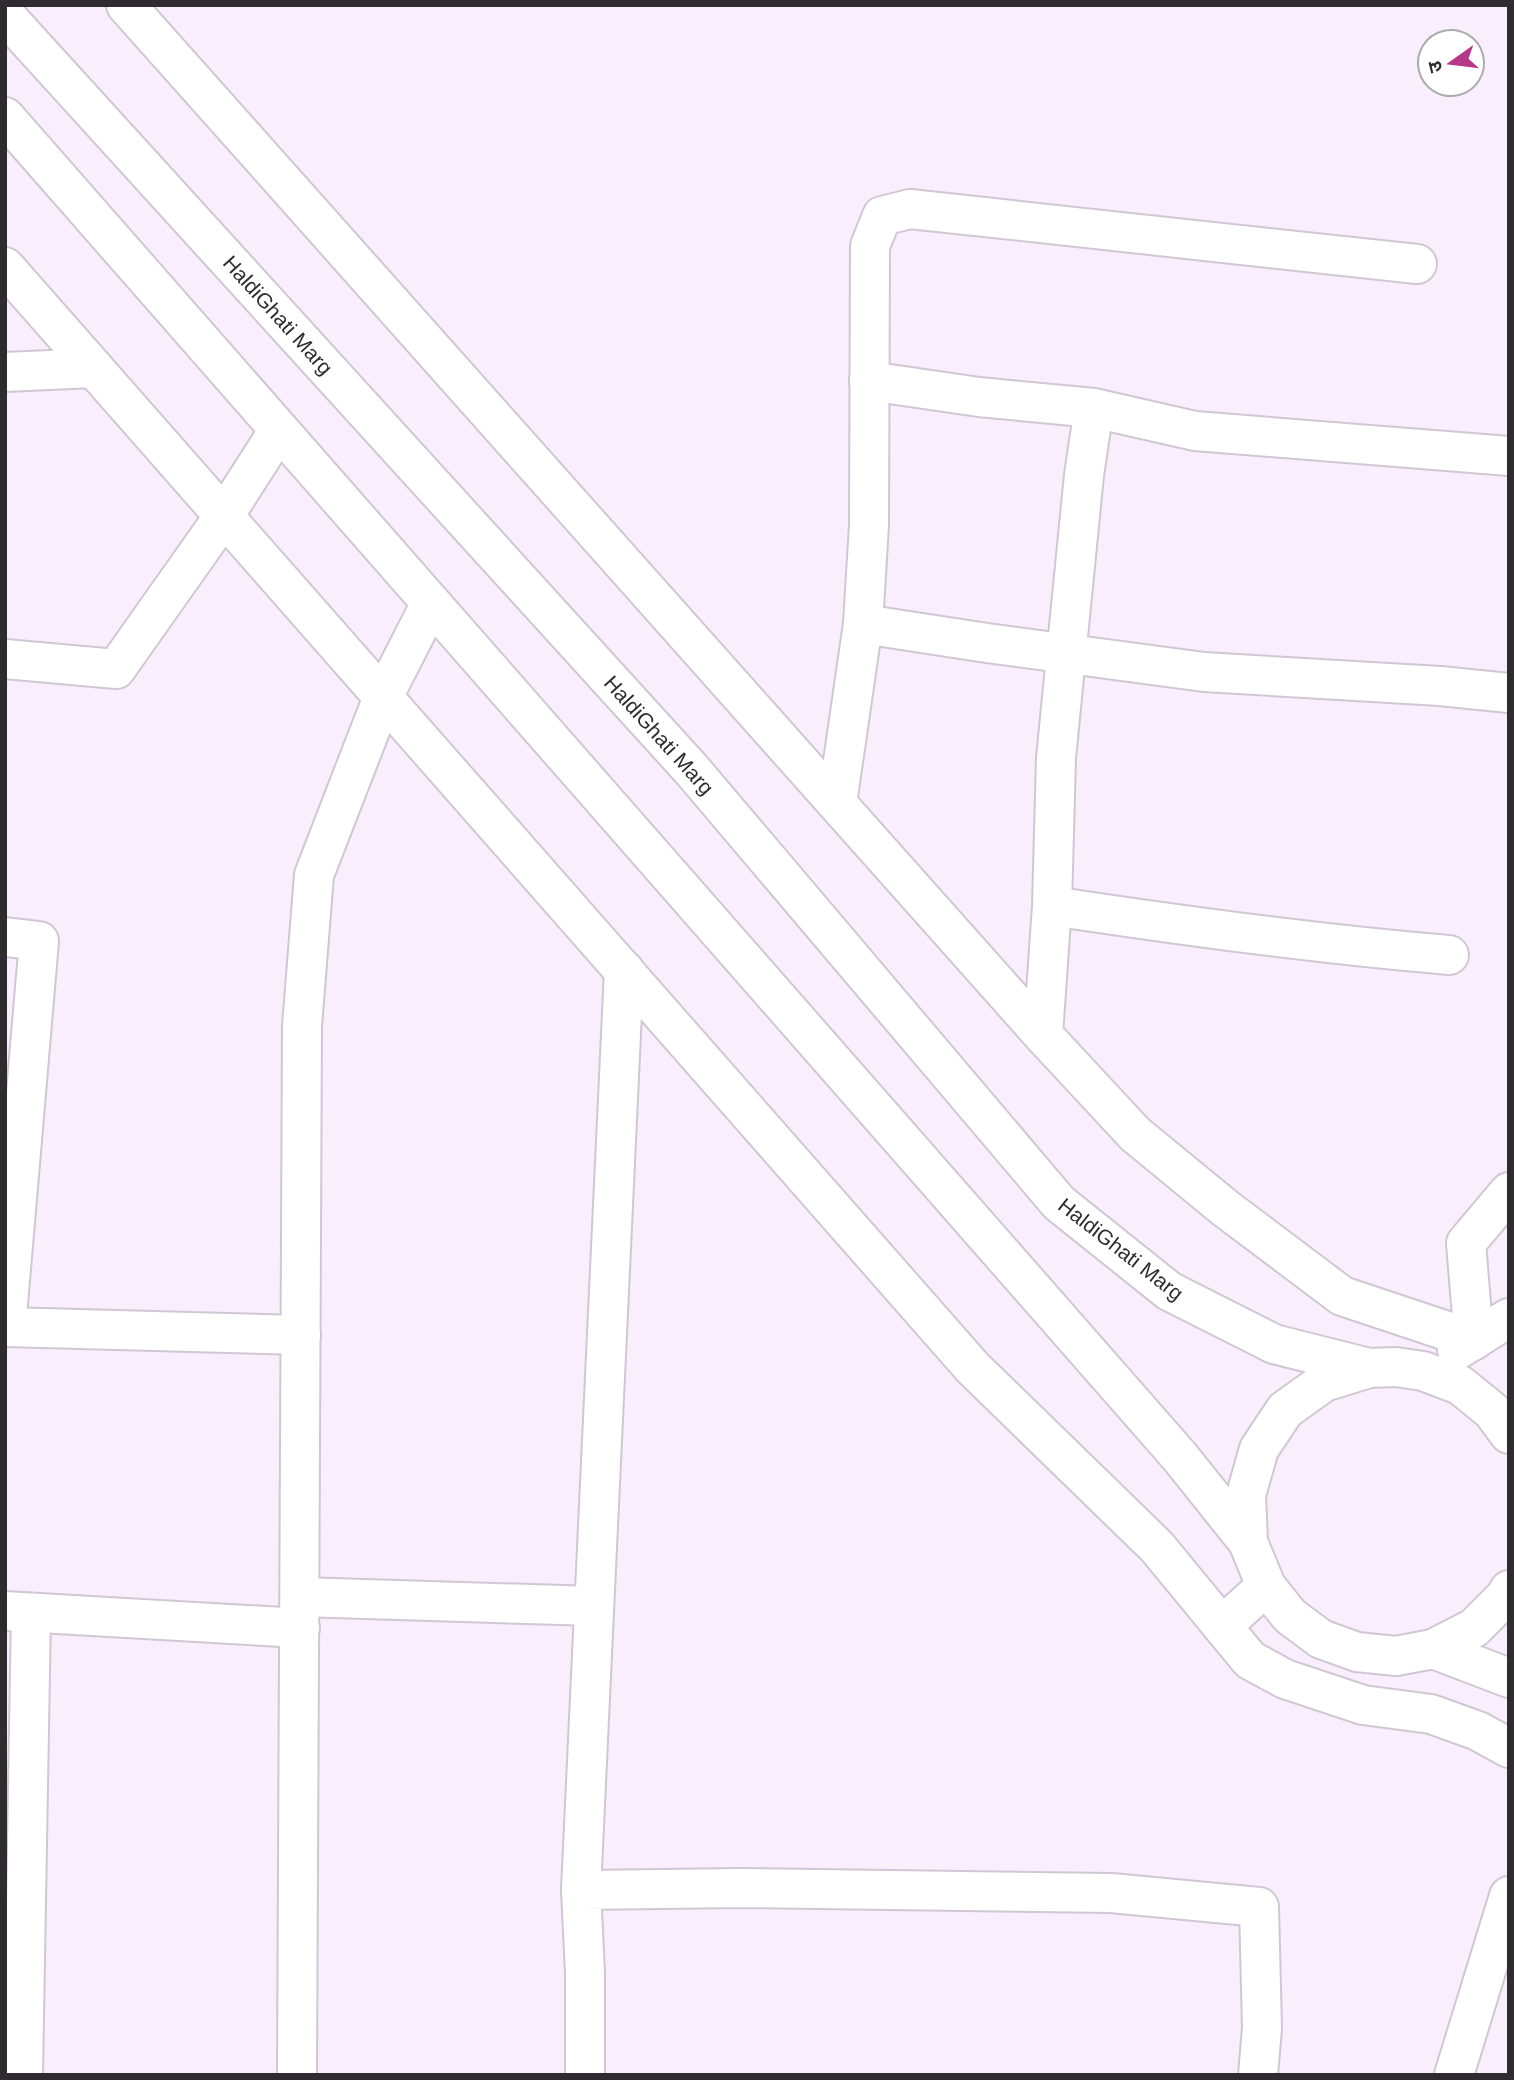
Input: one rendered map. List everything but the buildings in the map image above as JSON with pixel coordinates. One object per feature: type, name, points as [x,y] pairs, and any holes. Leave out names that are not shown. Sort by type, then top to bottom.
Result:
[{"type":"street","points":[[126,5],[1043,1035],[1135,1134],[1225,1208],[1342,1296],[1474,1340]]},
{"type":"street","name":"HaldiGhati Marg","points":[[5,15],[691,769],[1059,1203],[1169,1292],[1274,1345],[1369,1368]]},
{"type":"street","points":[[5,117],[1171,1447],[1248,1542],[1266,1586],[1290,1616],[1321,1639],[1357,1652],[1396,1656],[1433,1649],[1474,1628],[1509,1590]]},
{"type":"street","points":[[837,803],[863,624],[869,524],[870,246],[882,216],[910,209],[1417,264]]},
{"type":"street","points":[[5,267],[973,1368],[1157,1547],[1251,1660],[1285,1679],[1363,1705],[1431,1714],[1478,1731],[1509,1748]]},
{"type":"street","points":[[5,372],[94,368]]},
{"type":"street","points":[[869,381],[979,397],[1094,408],[1195,431],[1509,456]]},
{"type":"street","points":[[1043,1035],[1052,906],[1056,758],[1084,475],[1094,408]]},
{"type":"street","points":[[5,659],[116,669],[224,516],[279,430]]},
{"type":"street","points":[[298,2075],[302,1027],[314,875],[383,697],[431,603]]},
{"type":"street","points":[[863,624],[1204,672],[1509,693]]},
{"type":"street","points":[[1052,906],[1350,947],[1449,955]]},
{"type":"street","points":[[5,937],[39,941],[5,1327],[301,1335]]},
{"type":"street","points":[[585,2075],[585,1973],[581,1890],[624,970]]},
{"type":"street","points":[[1474,1340],[1466,1243],[1509,1192]]},
{"type":"street","points":[[1423,1371],[1509,1318]]},
{"type":"street","points":[[1248,1542],[1246,1495],[1259,1449],[1286,1410],[1324,1382],[1369,1368],[1396,1367],[1423,1371],[1460,1385],[1492,1411],[1509,1434]]},
{"type":"street","points":[[1222,1626],[1266,1586]]},
{"type":"street","points":[[23,2075],[18,1612],[300,1613],[594,1606]]},
{"type":"street","points":[[1433,1649],[1509,1678]]},
{"type":"street","points":[[581,1890],[741,1888],[1111,1893],[1259,1907],[1262,2028],[1258,2075]]},
{"type":"street","points":[[1454,2075],[1509,1896]]}]
